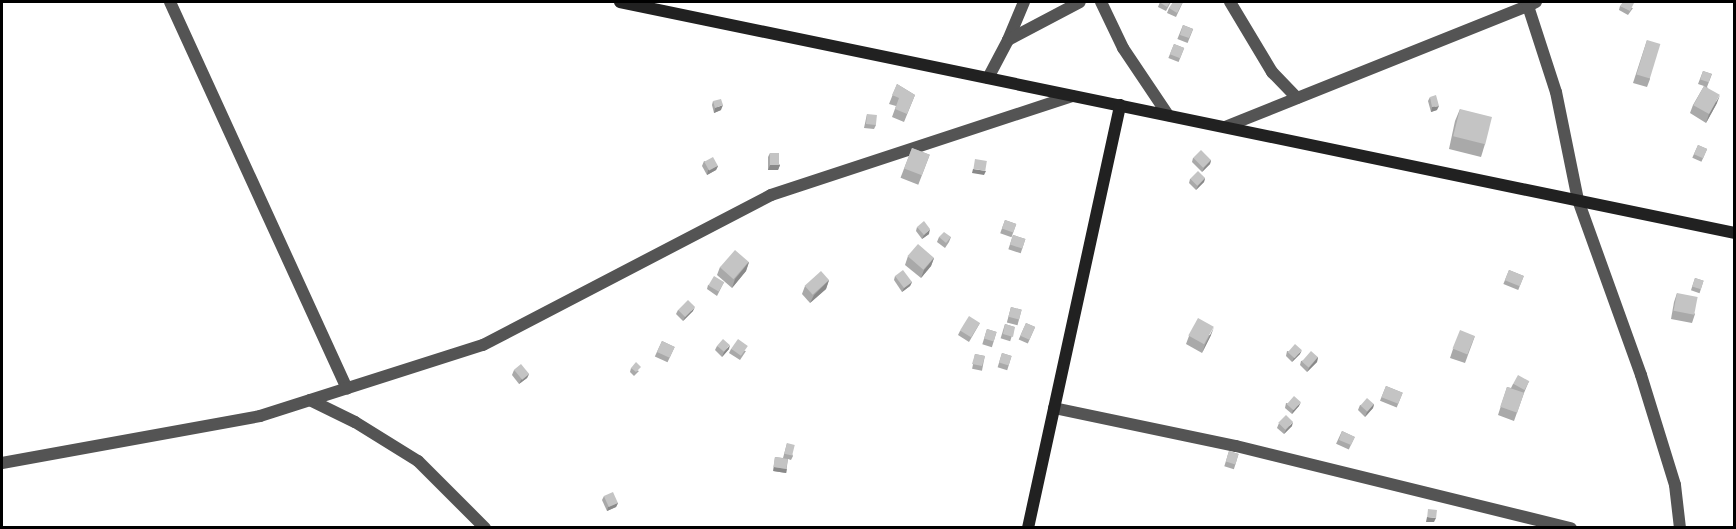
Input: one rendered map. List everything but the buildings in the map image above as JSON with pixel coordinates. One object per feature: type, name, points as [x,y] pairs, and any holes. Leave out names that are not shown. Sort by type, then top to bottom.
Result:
[{"type":"street","points":[[170,2],[347,388]]},
{"type":"street","points":[[620,2],[1734,233]]},
{"type":"street","points":[[988,78],[1008,40],[1024,2]]},
{"type":"street","points":[[1008,40],[1080,2]]},
{"type":"street","points":[[1101,2],[1123,48],[1168,115]]},
{"type":"street","points":[[1230,2],[1272,72],[1297,98]]},
{"type":"street","points":[[1226,127],[1530,3],[1556,92],[1578,200],[1641,375],[1675,485],[1680,528]]},
{"type":"street","points":[[2,463],[261,416],[483,345],[771,195],[1072,96]]},
{"type":"street","points":[[1028,528],[1120,105]]},
{"type":"street","points":[[310,400],[355,422],[418,461],[485,528]]},
{"type":"street","points":[[1054,408],[1236,446],[1571,528]]}]
